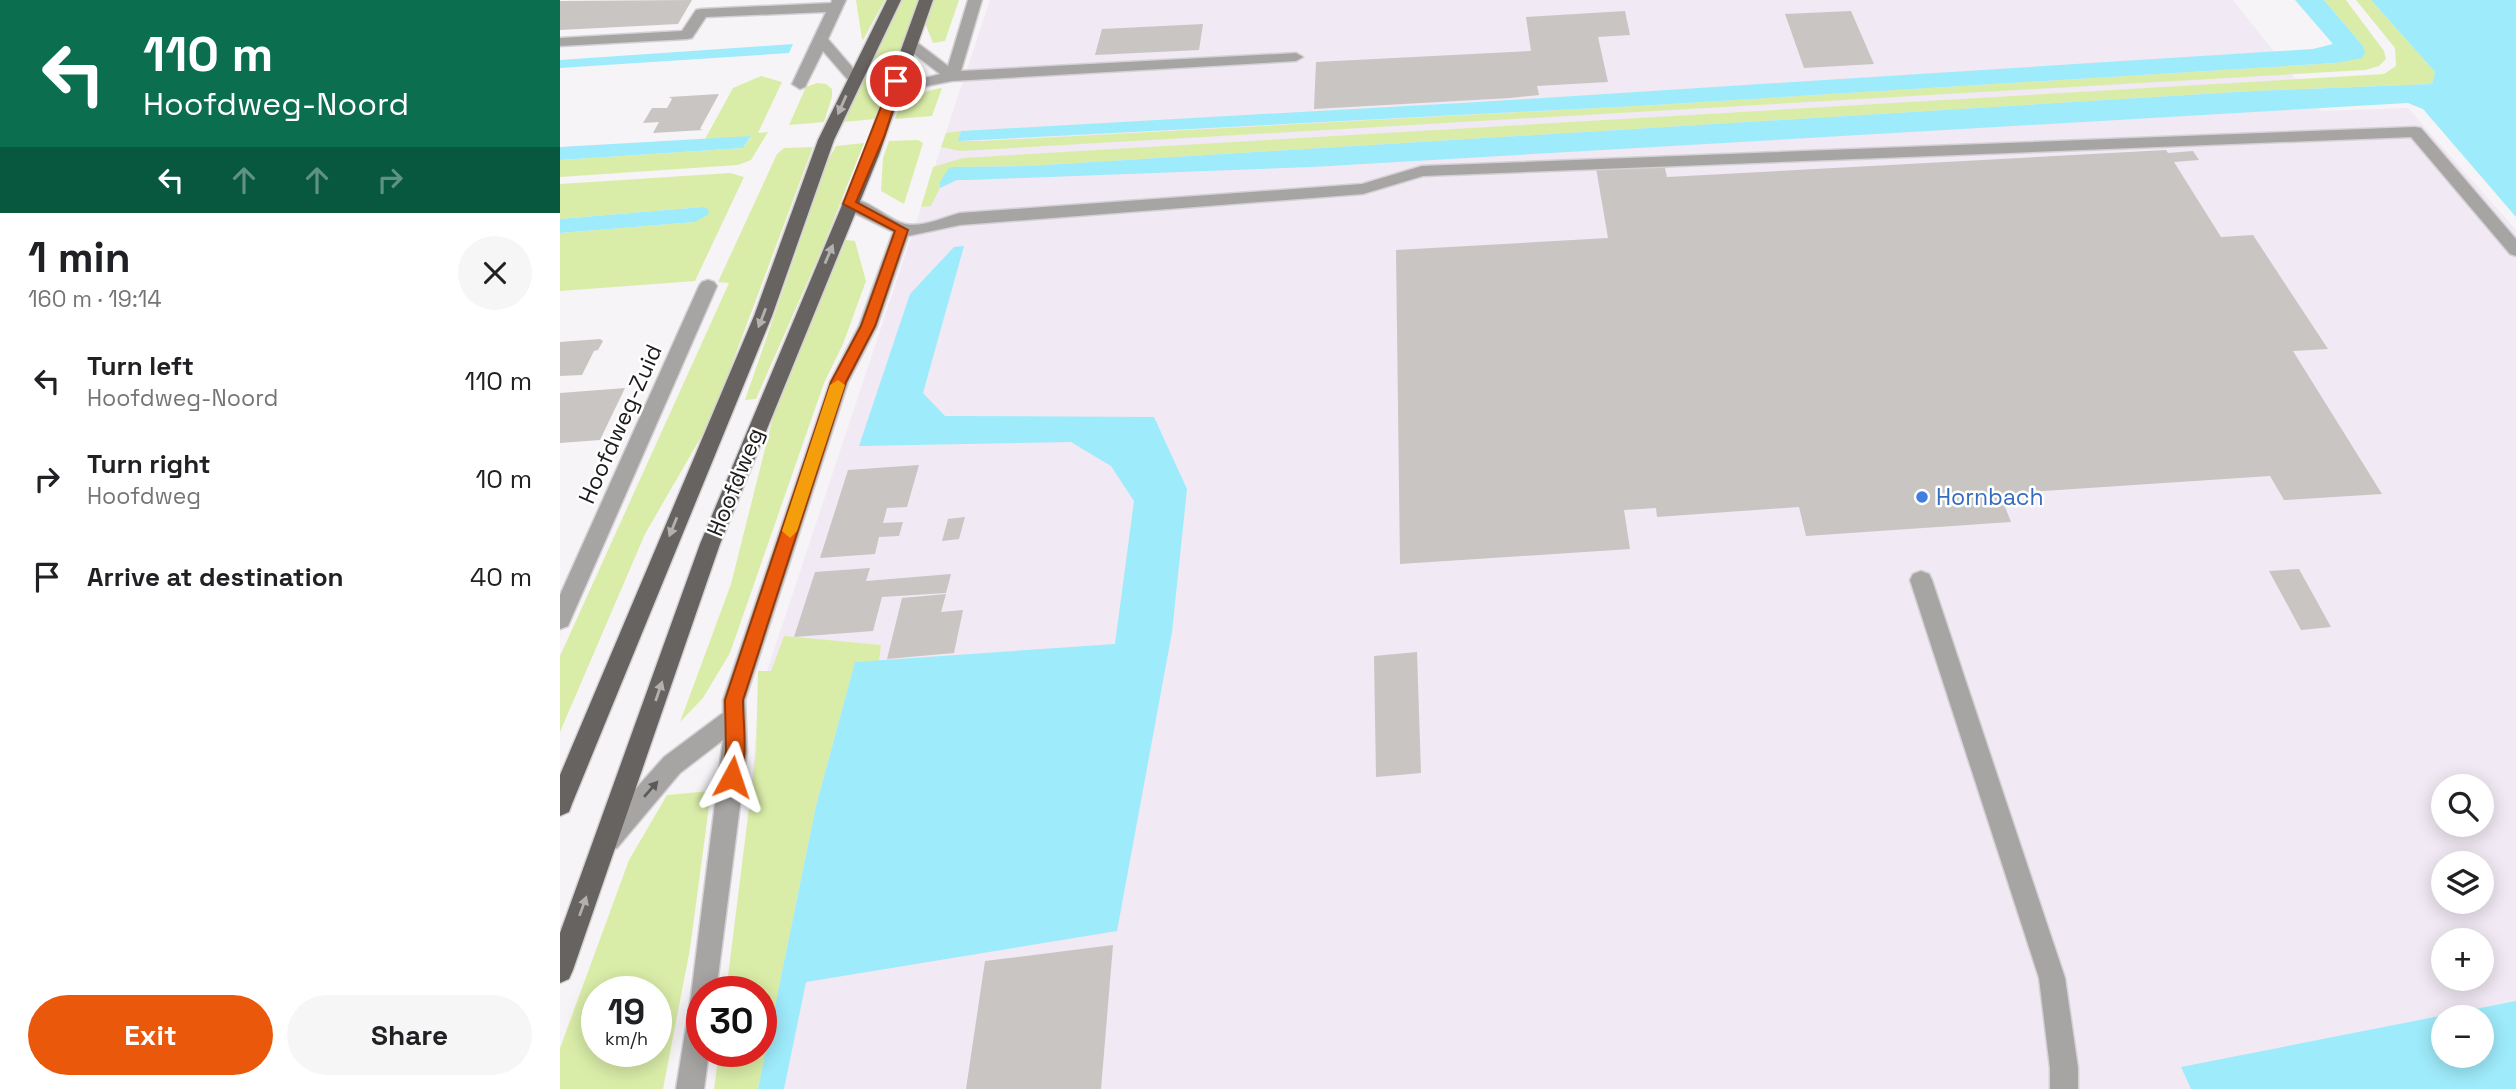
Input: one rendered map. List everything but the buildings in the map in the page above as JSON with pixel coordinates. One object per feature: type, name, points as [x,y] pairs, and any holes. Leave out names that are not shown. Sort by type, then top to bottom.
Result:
[{"type":"main road","name":"Hoofdweg","points":[[560,803],[763,316],[827,140],[854,78],[894,0]]},
{"type":"main road","name":"Hoofdweg","points":[[560,970],[710,544],[878,137],[926,0]]},
{"type":"street","points":[[953,76],[975,0]]},
{"type":"street","points":[[560,42],[687,35],[704,7],[837,4],[800,84]]},
{"type":"street","points":[[820,39],[854,78]]},
{"type":"street","points":[[910,44],[953,76]]},
{"type":"street","points":[[889,100],[922,83],[953,76],[1296,58]]},
{"type":"street","points":[[849,204],[902,230],[916,230],[960,219],[1363,189],[1422,171],[2415,132],[2516,250]]},
{"type":"street","points":[[705,976],[735,751],[734,700],[839,382],[868,326],[902,230]]},
{"type":"street","name":"Hoofdweg-Zuid","points":[[560,620],[708,286]]},
{"type":"street","points":[[1921,580],[2052,978],[2068,1082]]},
{"type":"street","points":[[607,840],[672,765],[734,718]]},
{"type":"street","points":[[690,1089],[693,1067]]},
{"type":"shaded area","points":[[990,0],[2233,0],[2321,111],[2408,108],[2516,230],[2516,1089],[722,1089],[745,1067],[777,1067],[777,976],[733,976],[760,692]]},
{"type":"green space","points":[[856,0],[885,0],[863,40],[862,39]]},
{"type":"green space","points":[[901,0],[919,0],[875,119],[844,122],[877,44]]},
{"type":"green space","points":[[934,0],[959,0],[945,41],[933,43],[925,23]]},
{"type":"green space","points":[[2324,0],[2346,0],[2384,51],[2386,59],[2379,66],[2365,70],[960,151],[941,147],[946,133],[961,131],[958,141],[983,141],[1654,105],[2336,63],[2363,46]]},
{"type":"green space","points":[[2356,0],[2371,0],[2435,72],[2432,84],[2254,91],[1029,166],[953,167],[931,206],[921,207],[933,167],[963,158],[2384,74],[2396,66],[2395,48]]},
{"type":"green space","points":[[761,76],[782,82],[758,133],[768,132],[751,160],[738,165],[560,177],[560,160],[743,148],[751,137],[705,139],[733,88]]},
{"type":"green space","points":[[817,83],[826,84],[832,89],[824,122],[789,125],[806,87]]},
{"type":"green space","points":[[942,88],[932,116],[895,119],[907,101]]},
{"type":"green space","points":[[918,140],[923,143],[904,204],[881,191],[883,158],[889,141]]},
{"type":"green space","points":[[864,143],[822,249],[756,399],[745,400],[828,160],[836,146]]},
{"type":"green space","points":[[813,147],[711,420],[645,534],[560,732],[560,656],[729,283],[718,282],[777,154],[784,148]]},
{"type":"green space","points":[[730,173],[744,177],[695,281],[560,291],[560,233],[694,222],[702,207],[560,219],[560,184]]},
{"type":"green space","points":[[846,240],[855,241],[866,281],[843,344],[824,383],[730,653],[703,698],[680,722],[731,584],[778,397]]},
{"type":"green space","points":[[784,636],[881,645],[879,661],[855,662],[816,806],[777,996],[777,976],[728,976],[756,752],[758,671],[771,671]]},
{"type":"green space","points":[[711,791],[690,949],[672,1042],[672,976],[586,976],[629,860],[667,795]]},
{"type":"green space","points":[[581,991],[581,1067],[667,1067],[663,1089],[560,1089],[560,1048]]},
{"type":"green space","points":[[717,1067],[763,1067],[758,1089],[714,1089]]},
{"type":"water","points":[[2295,0],[2324,0],[2363,46],[2365,53],[2362,58],[2336,63],[1654,105],[958,141],[961,131],[1479,102],[2313,49],[2333,44]]},
{"type":"water","points":[[2371,0],[2516,0],[2516,217],[2423,109],[2408,103],[1312,167],[957,180],[940,188],[940,182],[948,169],[953,167],[1029,166],[2254,91],[2432,84],[2435,72]]},
{"type":"water","points":[[793,44],[789,53],[560,68],[560,60]]},
{"type":"water","points":[[751,136],[743,148],[560,160],[560,147]]},
{"type":"water","points":[[702,207],[708,209],[709,214],[695,222],[560,233],[560,219]]},
{"type":"water","points":[[964,246],[923,393],[945,416],[1154,417],[1187,489],[1172,632],[1117,931],[806,982],[784,1089],[758,1089],[763,1067],[777,1067],[777,996],[816,806],[855,662],[1115,644],[1134,501],[1111,466],[1071,442],[859,446],[910,294],[954,247]]},
{"type":"water","points":[[2516,1001],[2516,1089],[2191,1089],[2181,1067],[2431,1018],[2431,1068],[2494,1068],[2494,1005]]},
{"type":"slow traffic","points":[[790,531],[838,385]]},
{"type":"place","name":"Hornbach","points":[[1922,497]]},
{"type":"route","points":[[732,777],[735,751],[734,700],[839,382],[868,326],[902,230],[849,204],[878,137],[896,81]]}]
